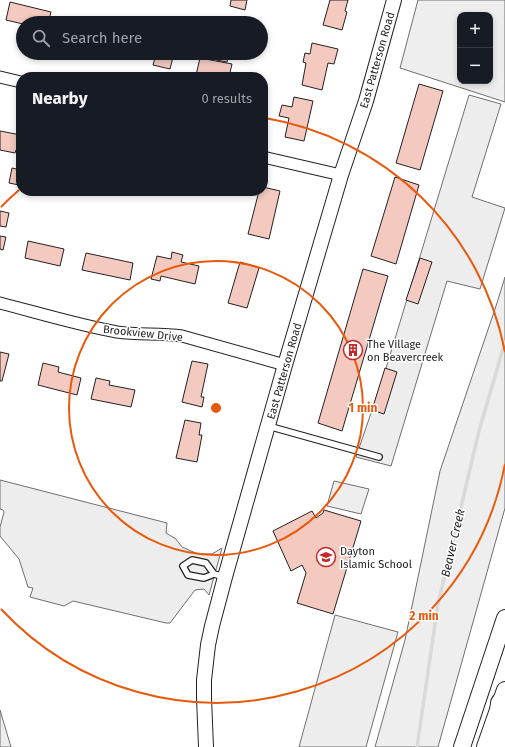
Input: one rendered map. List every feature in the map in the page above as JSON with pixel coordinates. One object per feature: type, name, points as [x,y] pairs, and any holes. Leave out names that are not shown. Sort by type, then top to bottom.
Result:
[{"type":"highway","points":[[496,747],[503,697]]},
{"type":"main road","points":[[462,747],[505,618]]},
{"type":"main road","points":[[486,747],[503,697]]},
{"type":"street","name":"East Patterson Road","points":[[206,747],[204,680],[208,645],[220,575],[268,426],[341,175],[366,101],[394,0]]},
{"type":"street","points":[[0,77],[16,81]]},
{"type":"street","points":[[268,158],[341,175]]},
{"type":"street","name":"Brookview Drive","points":[[0,303],[95,328],[119,332],[182,336],[285,365]]},
{"type":"lane","points":[[268,426],[379,457]]},
{"type":"lane","points":[[192,560],[206,563],[220,575],[204,578],[188,575],[183,566],[192,560]]},
{"type":"shaded area","points":[[418,0],[505,0],[505,102],[400,68]]},
{"type":"shaded area","points":[[469,95],[501,104],[472,197],[505,208],[480,289],[447,281],[391,466],[356,457],[387,365]]},
{"type":"shaded area","points":[[505,277],[505,508],[438,747],[375,747],[405,640],[440,471]]},
{"type":"shaded area","points":[[0,480],[167,523],[166,533],[176,539],[182,547],[198,554],[212,554],[222,548],[209,595],[204,589],[195,590],[170,623],[73,601],[64,606],[30,597],[33,588],[28,587],[19,559],[0,536],[0,527],[4,512],[0,509]]},
{"type":"shaded area","points":[[334,481],[369,489],[361,514],[327,506]]},
{"type":"shaded area","points":[[335,615],[398,632],[366,747],[299,747]]},
{"type":"shaded area","points":[[0,710],[11,747],[0,747]]},
{"type":"building","points":[[231,0],[247,0],[245,10],[230,6]]},
{"type":"building","points":[[330,0],[348,0],[345,11],[347,12],[342,30],[323,25]]},
{"type":"building","points":[[10,2],[51,12],[50,16],[16,16],[16,22],[6,20]]},
{"type":"building","points":[[312,43],[338,49],[334,64],[328,63],[322,90],[302,85],[306,63],[303,62],[305,53],[310,54]]},
{"type":"building","points":[[154,60],[172,60],[170,69],[153,65]]},
{"type":"building","points":[[200,60],[211,60],[232,64],[230,72],[197,72]]},
{"type":"building","points":[[216,60],[227,60],[227,62]]},
{"type":"building","points":[[419,84],[443,91],[420,170],[396,163]]},
{"type":"building","points":[[294,97],[313,101],[304,141],[285,137],[289,118],[279,116],[282,105],[292,107]]},
{"type":"building","points":[[0,131],[16,134],[15,153],[0,150]]},
{"type":"building","points":[[12,168],[16,169],[16,184],[9,183]]},
{"type":"building","points":[[395,177],[419,185],[396,264],[371,256]]},
{"type":"building","points":[[268,188],[280,191],[269,239],[248,234],[258,196],[268,196]]},
{"type":"building","points":[[0,211],[9,213],[6,227],[0,226]]},
{"type":"building","points":[[0,236],[6,237],[3,250],[0,249]]},
{"type":"building","points":[[28,241],[64,249],[60,266],[25,258]]},
{"type":"building","points":[[172,252],[183,255],[181,262],[199,266],[195,284],[161,276],[160,281],[151,279],[157,256],[171,259]]},
{"type":"building","points":[[86,253],[133,263],[130,280],[82,270]]},
{"type":"building","points":[[420,258],[432,262],[418,304],[406,300]]},
{"type":"building","points":[[240,262],[259,268],[247,308],[228,303]]},
{"type":"building","name":"The Village on Beavercreek","points":[[363,269],[388,276],[342,431],[318,423]]},
{"type":"building","points":[[0,352],[9,354],[2,381],[0,381]]},
{"type":"building","points":[[192,361],[208,364],[201,397],[204,397],[202,407],[182,402]]},
{"type":"building","points":[[43,363],[59,367],[58,372],[81,378],[77,395],[38,385]]},
{"type":"building","points":[[385,368],[397,372],[384,414],[372,410]]},
{"type":"building","points":[[96,378],[110,381],[109,385],[135,390],[131,407],[91,399]]},
{"type":"building","points":[[185,420],[201,423],[199,435],[202,435],[197,462],[176,458]]},
{"type":"building","points":[[324,510],[361,521],[333,614],[297,603],[306,573],[302,565],[291,571],[273,531],[312,511],[316,518],[323,513]]},
{"type":"waterway","name":"Beaver Creek","points":[[417,747],[438,604],[479,431],[505,342]]},
{"type":"place","name":"The Village on Beavercreek","points":[[353,350]]},
{"type":"place","name":"Dayton Islamic School","points":[[326,557]]}]
